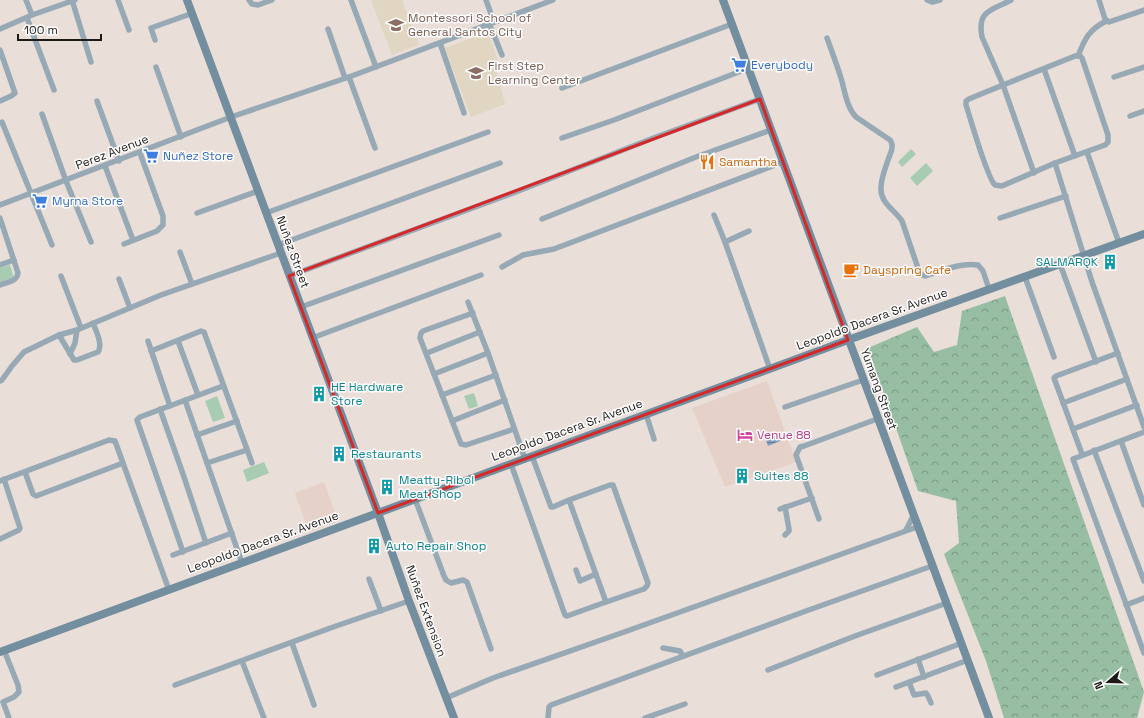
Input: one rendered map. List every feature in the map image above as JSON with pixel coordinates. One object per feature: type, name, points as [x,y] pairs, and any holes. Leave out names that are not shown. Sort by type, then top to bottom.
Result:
[{"type":"main road","name":"Nuñez Street","points":[[187,0],[378,513]]},
{"type":"main road","name":"Yumang Street","points":[[723,0],[989,718]]},
{"type":"main road","name":"Leopoldo Dacera Sr. Avenue","points":[[2,651],[848,340],[989,289],[1143,236]]},
{"type":"main road","name":"Nuñez Extension","points":[[378,513],[409,601],[454,718]]},
{"type":"street","points":[[26,0],[30,17],[54,90]]},
{"type":"street","points":[[0,29],[73,0],[91,62]]},
{"type":"street","points":[[118,0],[129,30]]},
{"type":"street","points":[[249,0],[252,4],[256,5],[272,0]]},
{"type":"street","points":[[351,0],[376,66]]},
{"type":"street","points":[[486,0],[502,55]]},
{"type":"street","name":"Perez Avenue","points":[[0,205],[140,153],[231,117],[347,77],[553,0]]},
{"type":"street","points":[[927,0],[932,2],[940,0]]},
{"type":"street","points":[[1011,0],[985,14],[980,22],[982,37],[1003,85],[1034,173]]},
{"type":"street","points":[[1098,0],[1106,21]]},
{"type":"street","points":[[1078,56],[1082,58],[1109,138],[1105,145],[1055,163],[1034,173],[999,186],[991,179],[966,103],[969,99],[1078,56],[1089,33],[1106,21],[1111,21],[1144,10]]},
{"type":"street","points":[[155,40],[151,28],[193,13]]},
{"type":"street","points":[[562,88],[732,24]]},
{"type":"street","points":[[328,29],[375,148]]},
{"type":"street","points":[[827,38],[852,113],[892,143],[892,148],[884,169],[881,194],[886,204],[902,221],[920,274],[926,276],[964,265],[978,265],[983,271],[989,289]]},
{"type":"street","points":[[440,43],[464,113]]},
{"type":"street","points":[[0,50],[15,93],[12,96],[0,101]]},
{"type":"street","points":[[1114,77],[1144,66]]},
{"type":"street","points":[[156,67],[181,137]]},
{"type":"street","points":[[562,138],[614,120],[749,68]]},
{"type":"street","points":[[1044,69],[1075,156]]},
{"type":"street","points":[[289,276],[760,99]]},
{"type":"street","points":[[97,101],[119,161]]},
{"type":"street","points":[[1130,116],[1144,111]]},
{"type":"street","points":[[42,114],[66,181],[91,242]]},
{"type":"street","points":[[2,122],[52,245]]},
{"type":"street","points":[[542,218],[696,157],[771,130]]},
{"type":"street","points":[[266,213],[488,132]]},
{"type":"street","points":[[1087,152],[1120,243]]},
{"type":"street","points":[[124,244],[157,231],[163,225],[164,221],[140,153]]},
{"type":"street","points":[[502,267],[523,255],[554,249],[782,162]]},
{"type":"street","points":[[0,381],[24,352],[59,335],[79,329],[500,163]]},
{"type":"street","points":[[1055,163],[1084,256],[1144,427]]},
{"type":"street","points":[[105,166],[133,240]]},
{"type":"street","points":[[197,213],[258,191]]},
{"type":"street","points":[[1000,218],[1066,196]]},
{"type":"street","points":[[714,216],[725,242],[770,369]]},
{"type":"street","points":[[0,218],[18,274],[17,278],[0,285]]},
{"type":"street","points":[[725,242],[749,231]]},
{"type":"street","points":[[301,307],[499,235]]},
{"type":"street","points":[[180,252],[192,284]]},
{"type":"street","points":[[0,265],[14,260]]},
{"type":"street","points":[[1060,264],[1096,362]]},
{"type":"street","points":[[312,338],[481,274]]},
{"type":"street","points":[[61,276],[79,329],[70,354]]},
{"type":"street","points":[[1025,277],[1054,358]]},
{"type":"street","points":[[119,279],[130,308]]},
{"type":"street","points":[[468,302],[496,375],[514,429],[551,507],[613,485],[648,583],[647,586],[644,589],[568,616],[565,615],[511,464]]},
{"type":"street","points":[[473,313],[423,331],[420,338],[460,442],[463,445],[466,446],[514,429]]},
{"type":"street","points":[[59,335],[73,359],[77,360],[99,351],[100,342],[93,323]]},
{"type":"street","points":[[151,351],[201,331],[204,332],[252,463]]},
{"type":"street","points":[[427,353],[480,332]]},
{"type":"street","points":[[148,340],[170,406]]},
{"type":"street","points":[[178,341],[198,395]]},
{"type":"street","points":[[434,374],[488,353]]},
{"type":"street","points":[[1082,454],[1062,403],[1054,380],[1055,377],[1118,353]]},
{"type":"street","points":[[442,395],[496,375]]},
{"type":"street","points":[[1062,403],[1127,379]]},
{"type":"street","points":[[785,407],[863,380]]},
{"type":"street","points":[[182,552],[137,421],[139,418],[224,386]]},
{"type":"street","points":[[185,400],[242,563]]},
{"type":"street","points":[[452,420],[505,400]]},
{"type":"street","points":[[1073,429],[1137,405]]},
{"type":"street","points":[[160,410],[184,474],[206,543]]},
{"type":"street","points":[[646,414],[654,439]]},
{"type":"street","points":[[819,519],[796,455],[800,447],[877,419]]},
{"type":"street","points":[[197,435],[237,421]]},
{"type":"street","points":[[1144,432],[1082,454],[1073,459],[1144,653]]},
{"type":"street","points":[[0,538],[15,533],[20,528],[2,480],[112,440],[115,441],[124,463],[168,590]]},
{"type":"street","points":[[1121,441],[1144,505]]},
{"type":"street","points":[[207,463],[248,450]]},
{"type":"street","points":[[1094,450],[1144,581]]},
{"type":"street","points":[[25,472],[33,494],[36,496],[124,463]]},
{"type":"street","points":[[784,535],[789,531],[789,529],[783,508],[812,498]]},
{"type":"street","points":[[415,499],[446,580],[451,583],[463,580],[467,582],[491,649]]},
{"type":"street","points":[[569,500],[606,602]]},
{"type":"street","points":[[906,530],[913,516]]},
{"type":"street","points":[[446,698],[493,678],[917,527]]},
{"type":"street","points":[[174,555],[232,533]]},
{"type":"street","points":[[548,718],[549,707],[551,705],[932,566]]},
{"type":"street","points":[[576,570],[580,581],[596,574]]},
{"type":"street","points":[[369,579],[381,611]]},
{"type":"street","points":[[1126,605],[1144,598]]},
{"type":"street","points":[[175,685],[409,601]]},
{"type":"street","points":[[768,670],[855,636],[947,603]]},
{"type":"street","points":[[292,643],[314,705]]},
{"type":"street","points":[[877,674],[962,643]]},
{"type":"street","points":[[664,648],[680,651],[683,656]]},
{"type":"street","points":[[2,651],[18,685],[19,692],[14,697],[2,700],[9,718]]},
{"type":"street","points":[[918,659],[924,677]]},
{"type":"street","points":[[896,687],[968,660]]},
{"type":"street","points":[[242,661],[264,718]]},
{"type":"street","points":[[909,682],[914,695],[926,693],[931,703]]},
{"type":"street","points":[[645,718],[685,704]]},
{"type":"highlighted area","points":[[760,99],[848,340],[378,513],[289,276]]},
{"type":"shaded area","name":"Montessori School of General Santos City","points":[[371,0],[402,0],[419,45],[392,55]]},
{"type":"shaded area","name":"First Step Learning Center","points":[[488,32],[498,61],[494,63],[505,104],[471,117],[445,48]]},
{"type":"shaded area","name":"Venue 88","points":[[767,381],[796,462],[725,487],[692,408]]},
{"type":"shaded area","points":[[324,482],[338,521],[309,532],[295,493]]},
{"type":"green space","points":[[911,149],[916,154],[902,167],[898,162]]},
{"type":"green space","points":[[926,163],[933,171],[917,186],[910,178]]},
{"type":"green space","points":[[10,265],[14,278],[0,282],[0,268]]},
{"type":"green space","points":[[1005,296],[1144,692],[1137,718],[1004,718],[986,661],[944,554],[959,543],[956,501],[918,491],[868,348],[917,327],[934,352],[957,345],[962,311]]},
{"type":"green space","points":[[474,393],[478,406],[469,409],[464,396]]},
{"type":"green space","points":[[217,396],[225,418],[213,422],[205,401]]},
{"type":"green space","points":[[264,462],[269,473],[247,482],[243,470]]},
{"type":"water","points":[[778,435],[780,441],[768,446],[766,440]]},
{"type":"place","name":"Montessori School of General Santos City","points":[[396,25]]},
{"type":"place","name":"Everybody","points":[[739,65]]},
{"type":"place","name":"First Step Learning Center","points":[[476,73]]},
{"type":"place","name":"Nuñez Store","points":[[151,156]]},
{"type":"place","name":"Samantha","points":[[707,162]]},
{"type":"place","name":"Myrna Store","points":[[40,201]]},
{"type":"place","name":"SALMARQK","points":[[1110,262]]},
{"type":"place","name":"Dayspring Cafe","points":[[851,270]]},
{"type":"place","name":"HE Hardware Store","points":[[319,394]]},
{"type":"place","name":"Venue 88","points":[[745,435]]},
{"type":"place","name":"Restaurants","points":[[339,454]]},
{"type":"place","name":"Suites 88","points":[[742,476]]},
{"type":"place","name":"Meatty-Ribol Meat Shop","points":[[387,487]]},
{"type":"place","name":"Auto Repair Shop","points":[[374,546]]}]
